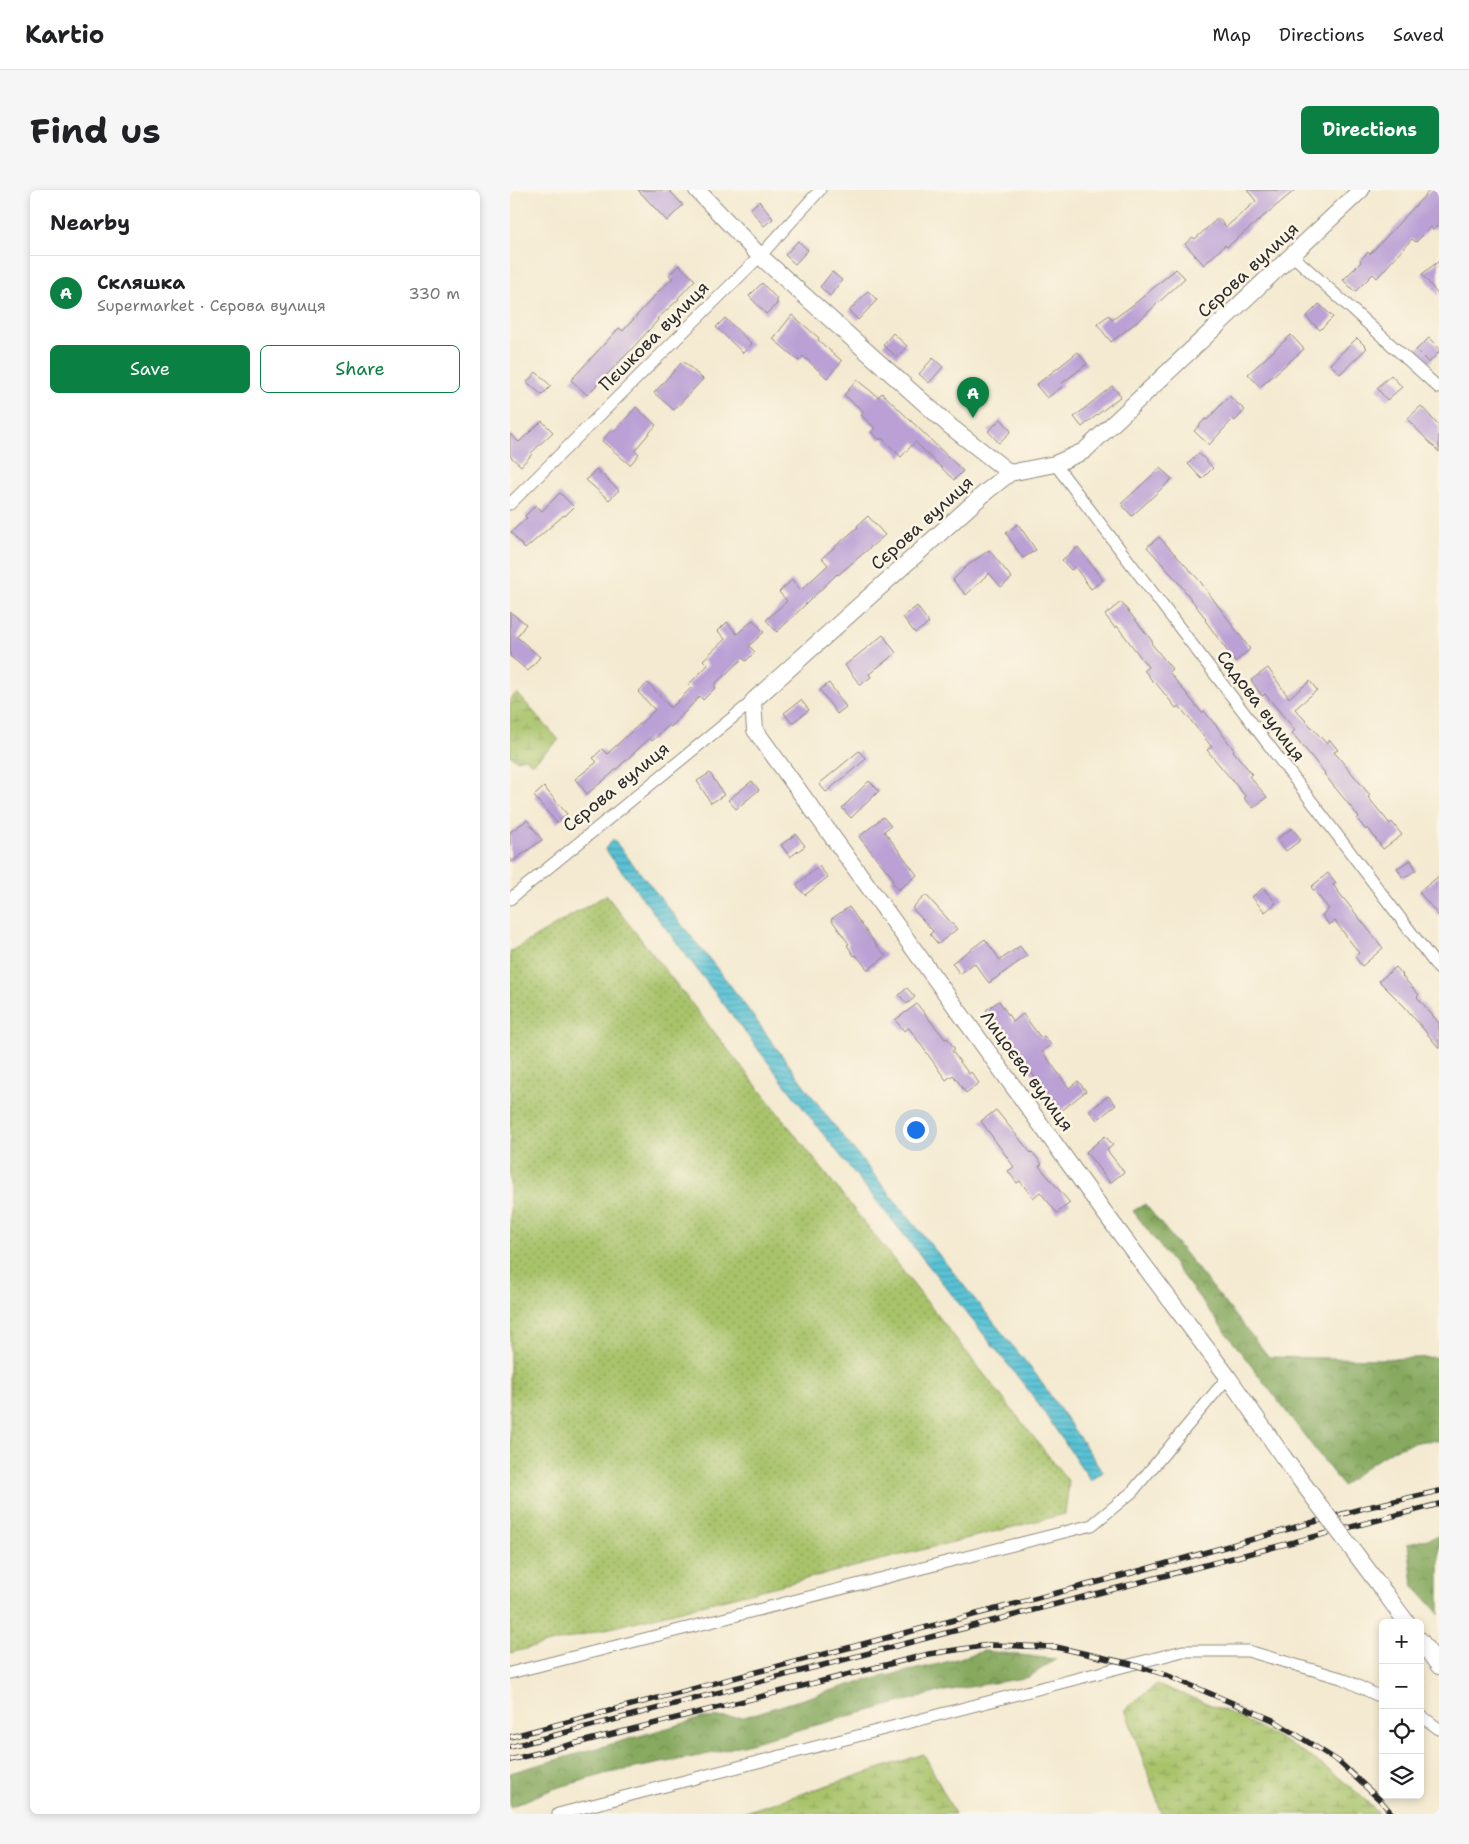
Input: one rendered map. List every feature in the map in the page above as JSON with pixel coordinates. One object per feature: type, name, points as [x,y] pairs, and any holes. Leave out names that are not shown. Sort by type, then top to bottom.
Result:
[{"type":"street","points":[[697,190],[760,256],[951,427],[1010,473]]},
{"type":"street","name":"Пєшкова вулиця","points":[[510,504],[760,256],[820,190]]},
{"type":"street","name":"Сєрова вулиця","points":[[510,899],[753,701],[987,491],[1010,473],[1055,464],[1084,451],[1361,190]]},
{"type":"street","points":[[1293,256],[1439,388]]},
{"type":"street","name":"Садова вулиця","points":[[1055,464],[1439,969]]},
{"type":"street","name":"Лицоєва вулиця","points":[[753,701],[756,730],[1101,1208],[1228,1377],[1284,1458],[1404,1619]]},
{"type":"street","points":[[510,1673],[1092,1525],[1132,1492],[1228,1377]]},
{"type":"street","points":[[1424,1645],[1439,1666]]},
{"type":"street","points":[[558,1814],[1183,1650],[1248,1650],[1341,1678],[1379,1696]]},
{"type":"street","points":[[1424,1718],[1439,1729]]},
{"type":"green space","points":[[517,693],[559,740],[532,764],[525,758],[516,760],[510,755],[510,699]]},
{"type":"green space","points":[[606,895],[1069,1482],[1065,1514],[510,1653],[510,952]]},
{"type":"green space","points":[[1145,1204],[1269,1357],[1384,1359],[1439,1357],[1439,1441],[1412,1443],[1399,1448],[1375,1461],[1343,1486],[1133,1211]]},
{"type":"green space","points":[[1439,1536],[1439,1614],[1413,1585],[1408,1544]]},
{"type":"green space","points":[[984,1651],[1056,1659],[1029,1677],[939,1692],[709,1754],[609,1773],[553,1789],[510,1807],[510,1773],[702,1718],[744,1717],[859,1682],[939,1664]]},
{"type":"green space","points":[[1157,1684],[1228,1712],[1295,1748],[1331,1771],[1379,1814],[1162,1814],[1125,1709]]},
{"type":"green space","points":[[924,1754],[955,1814],[739,1814]]},
{"type":"water","points":[[613,839],[727,981],[829,1119],[1037,1376],[1103,1472],[1091,1481],[1030,1392],[819,1129],[605,849]]},
{"type":"building","points":[[638,190],[669,190],[683,205],[667,221]]},
{"type":"building","points":[[1247,190],[1295,190],[1227,247],[1225,245],[1204,265],[1185,244],[1193,237],[1195,239],[1218,218],[1226,227],[1256,201]]},
{"type":"building","points":[[1430,190],[1439,190],[1439,224],[1433,230],[1431,227],[1416,242],[1412,239],[1377,278],[1373,274],[1355,292],[1343,280],[1361,262],[1360,260],[1368,252],[1370,254]]},
{"type":"building","points":[[759,201],[773,219],[764,226],[750,209]]},
{"type":"building","points":[[798,241],[808,250],[795,264],[785,255]]},
{"type":"building","points":[[1439,261],[1439,296],[1422,274]]},
{"type":"building","points":[[679,265],[695,280],[587,395],[571,380],[619,328],[623,331],[673,278],[669,275]]},
{"type":"building","points":[[1176,269],[1185,278],[1143,317],[1111,342],[1097,324],[1109,315],[1112,320]]},
{"type":"building","points":[[832,272],[842,280],[830,296],[820,287]]},
{"type":"building","points":[[762,283],[777,299],[777,304],[766,314],[749,296]]},
{"type":"building","points":[[868,291],[877,300],[858,320],[849,311]]},
{"type":"building","points":[[1319,304],[1333,317],[1320,330],[1306,317]]},
{"type":"building","points":[[792,315],[842,361],[827,378],[803,356],[799,361],[773,339]]},
{"type":"building","points":[[725,318],[752,344],[743,353],[716,327]]},
{"type":"building","points":[[893,333],[907,346],[897,357],[883,345]]},
{"type":"building","points":[[1291,335],[1304,349],[1260,387],[1248,374]]},
{"type":"building","points":[[1357,338],[1367,348],[1340,374],[1330,364]]},
{"type":"building","points":[[1429,338],[1439,348],[1439,352],[1429,363],[1416,350]]},
{"type":"building","points":[[1078,352],[1087,364],[1061,384],[1063,386],[1047,398],[1036,385]]},
{"type":"building","points":[[933,358],[943,367],[929,383],[919,374]]},
{"type":"building","points":[[683,361],[703,379],[674,410],[654,393]]},
{"type":"building","points":[[536,372],[551,386],[542,395],[527,382]]},
{"type":"building","points":[[1391,375],[1402,387],[1387,400],[1377,388]]},
{"type":"building","points":[[857,380],[878,397],[882,393],[963,471],[954,480],[915,442],[901,457],[882,438],[880,440],[871,432],[875,428],[861,415],[864,412],[844,395]]},
{"type":"building","points":[[1112,386],[1121,396],[1082,427],[1074,417]]},
{"type":"building","points":[[1229,396],[1245,410],[1235,421],[1233,419],[1209,445],[1194,431]]},
{"type":"building","points":[[1421,406],[1439,426],[1439,452],[1407,419]]},
{"type":"building","points":[[636,407],[656,425],[635,450],[639,454],[630,465],[602,441],[611,430],[614,432]]},
{"type":"building","points":[[1001,419],[1011,431],[999,443],[988,431]]},
{"type":"building","points":[[542,421],[553,432],[531,453],[521,466],[510,456],[510,434],[519,442]]},
{"type":"building","points":[[1199,453],[1213,468],[1202,479],[1188,464]]},
{"type":"building","points":[[1160,468],[1172,479],[1132,516],[1121,504]]},
{"type":"building","points":[[596,469],[619,490],[609,500],[586,480]]},
{"type":"building","points":[[560,493],[574,507],[525,549],[511,532],[527,518],[525,516],[536,505],[542,511]]},
{"type":"building","points":[[868,516],[885,535],[837,574],[777,632],[766,620],[787,601],[779,592],[792,580],[801,590],[828,565],[822,558]]},
{"type":"building","points":[[1018,524],[1036,550],[1023,558],[1006,533]]},
{"type":"building","points":[[1159,537],[1199,580],[1250,649],[1235,662],[1178,582],[1147,547]]},
{"type":"building","points":[[1078,547],[1103,580],[1091,589],[1075,567],[1071,570],[1062,560]]},
{"type":"building","points":[[989,550],[1012,578],[1001,587],[989,573],[966,595],[953,580],[967,566]]},
{"type":"building","points":[[1121,602],[1172,669],[1169,672],[1202,713],[1204,711],[1218,728],[1233,751],[1252,774],[1249,776],[1267,797],[1253,808],[1207,750],[1212,747],[1179,706],[1176,708],[1154,683],[1144,670],[1148,667],[1117,626],[1115,628],[1105,615]]},
{"type":"building","points":[[917,606],[929,623],[915,633],[903,617]]},
{"type":"building","points":[[510,612],[526,624],[517,637],[540,657],[528,671],[510,656]]},
{"type":"building","points":[[753,620],[764,632],[749,646],[755,652],[746,661],[743,658],[714,685],[716,687],[703,700],[700,696],[671,727],[669,725],[652,741],[650,738],[587,794],[575,779],[597,762],[593,758],[602,749],[607,754],[655,710],[638,692],[648,683],[671,708],[691,688],[688,685],[708,665],[703,660],[725,639],[718,631],[727,622],[737,634]]},
{"type":"building","points":[[883,635],[896,653],[869,674],[871,677],[860,685],[845,665]]},
{"type":"building","points":[[1268,668],[1289,698],[1310,681],[1317,690],[1295,709],[1326,743],[1330,740],[1338,750],[1334,752],[1370,795],[1368,797],[1390,824],[1392,822],[1402,835],[1383,849],[1368,828],[1366,830],[1357,819],[1359,817],[1292,733],[1295,730],[1265,694],[1262,696],[1251,680]]},
{"type":"building","points":[[829,683],[846,707],[837,714],[820,690]]},
{"type":"building","points":[[801,700],[809,710],[792,723],[784,713]]},
{"type":"building","points":[[859,751],[866,759],[826,792],[819,784]]},
{"type":"building","points":[[710,773],[724,795],[711,803],[697,781]]},
{"type":"building","points":[[752,781],[759,790],[736,809],[728,800]]},
{"type":"building","points":[[869,781],[879,791],[851,818],[842,808]]},
{"type":"building","points":[[544,787],[567,814],[557,823],[534,796]]},
{"type":"building","points":[[883,817],[891,826],[884,831],[917,875],[898,890],[891,880],[893,878],[859,837]]},
{"type":"building","points":[[527,820],[542,840],[510,863],[510,832]]},
{"type":"building","points":[[1292,828],[1301,840],[1286,851],[1277,839]]},
{"type":"building","points":[[796,834],[805,846],[790,857],[781,845]]},
{"type":"building","points":[[1411,860],[1416,870],[1403,878],[1397,868]]},
{"type":"building","points":[[819,866],[828,877],[805,895],[796,885]]},
{"type":"building","points":[[1328,873],[1336,883],[1333,885],[1383,948],[1362,966],[1355,957],[1359,953],[1335,921],[1329,925],[1322,915],[1329,909],[1311,887]]},
{"type":"building","points":[[1439,876],[1439,916],[1419,892]]},
{"type":"building","points":[[1263,888],[1276,903],[1265,912],[1252,897]]},
{"type":"building","points":[[926,895],[957,929],[938,944],[930,934],[933,931],[912,908]]},
{"type":"building","points":[[849,907],[886,956],[868,970],[856,955],[854,956],[847,945],[849,944],[831,919]]},
{"type":"building","points":[[985,939],[1000,960],[1020,946],[1027,956],[989,983],[974,963],[960,974],[952,963]]},
{"type":"building","points":[[1396,967],[1419,995],[1417,997],[1439,1023],[1439,1048],[1405,1007],[1379,981]]},
{"type":"building","points":[[907,988],[915,997],[907,1004],[899,995]]},
{"type":"building","points":[[999,1001],[1013,1022],[1023,1014],[1041,1038],[1044,1036],[1051,1045],[1042,1051],[1069,1088],[1078,1081],[1086,1091],[1060,1112],[986,1010]]},
{"type":"building","points":[[917,1004],[945,1039],[947,1038],[955,1049],[952,1051],[969,1074],[971,1072],[979,1083],[966,1093],[953,1075],[946,1080],[909,1028],[904,1031],[895,1020]]},
{"type":"building","points":[[1108,1096],[1116,1105],[1097,1120],[1089,1111]]},
{"type":"building","points":[[996,1110],[1042,1164],[1039,1166],[1070,1203],[1057,1213],[1040,1192],[1033,1198],[1020,1181],[1017,1183],[1008,1171],[1014,1167],[981,1121]]},
{"type":"building","points":[[1105,1136],[1113,1145],[1107,1150],[1124,1172],[1110,1183],[1086,1152]]},
{"type":"railway","points":[[510,1737],[1121,1576],[1364,1508],[1439,1491]]},
{"type":"railway","points":[[510,1747],[1439,1504]]},
{"type":"railway","points":[[510,1760],[929,1654],[989,1645],[1056,1647],[1131,1664],[1166,1675],[1273,1720],[1338,1761],[1380,1800],[1392,1814]]},
{"type":"place","name":"Скляшка","points":[[973,418]]}]
